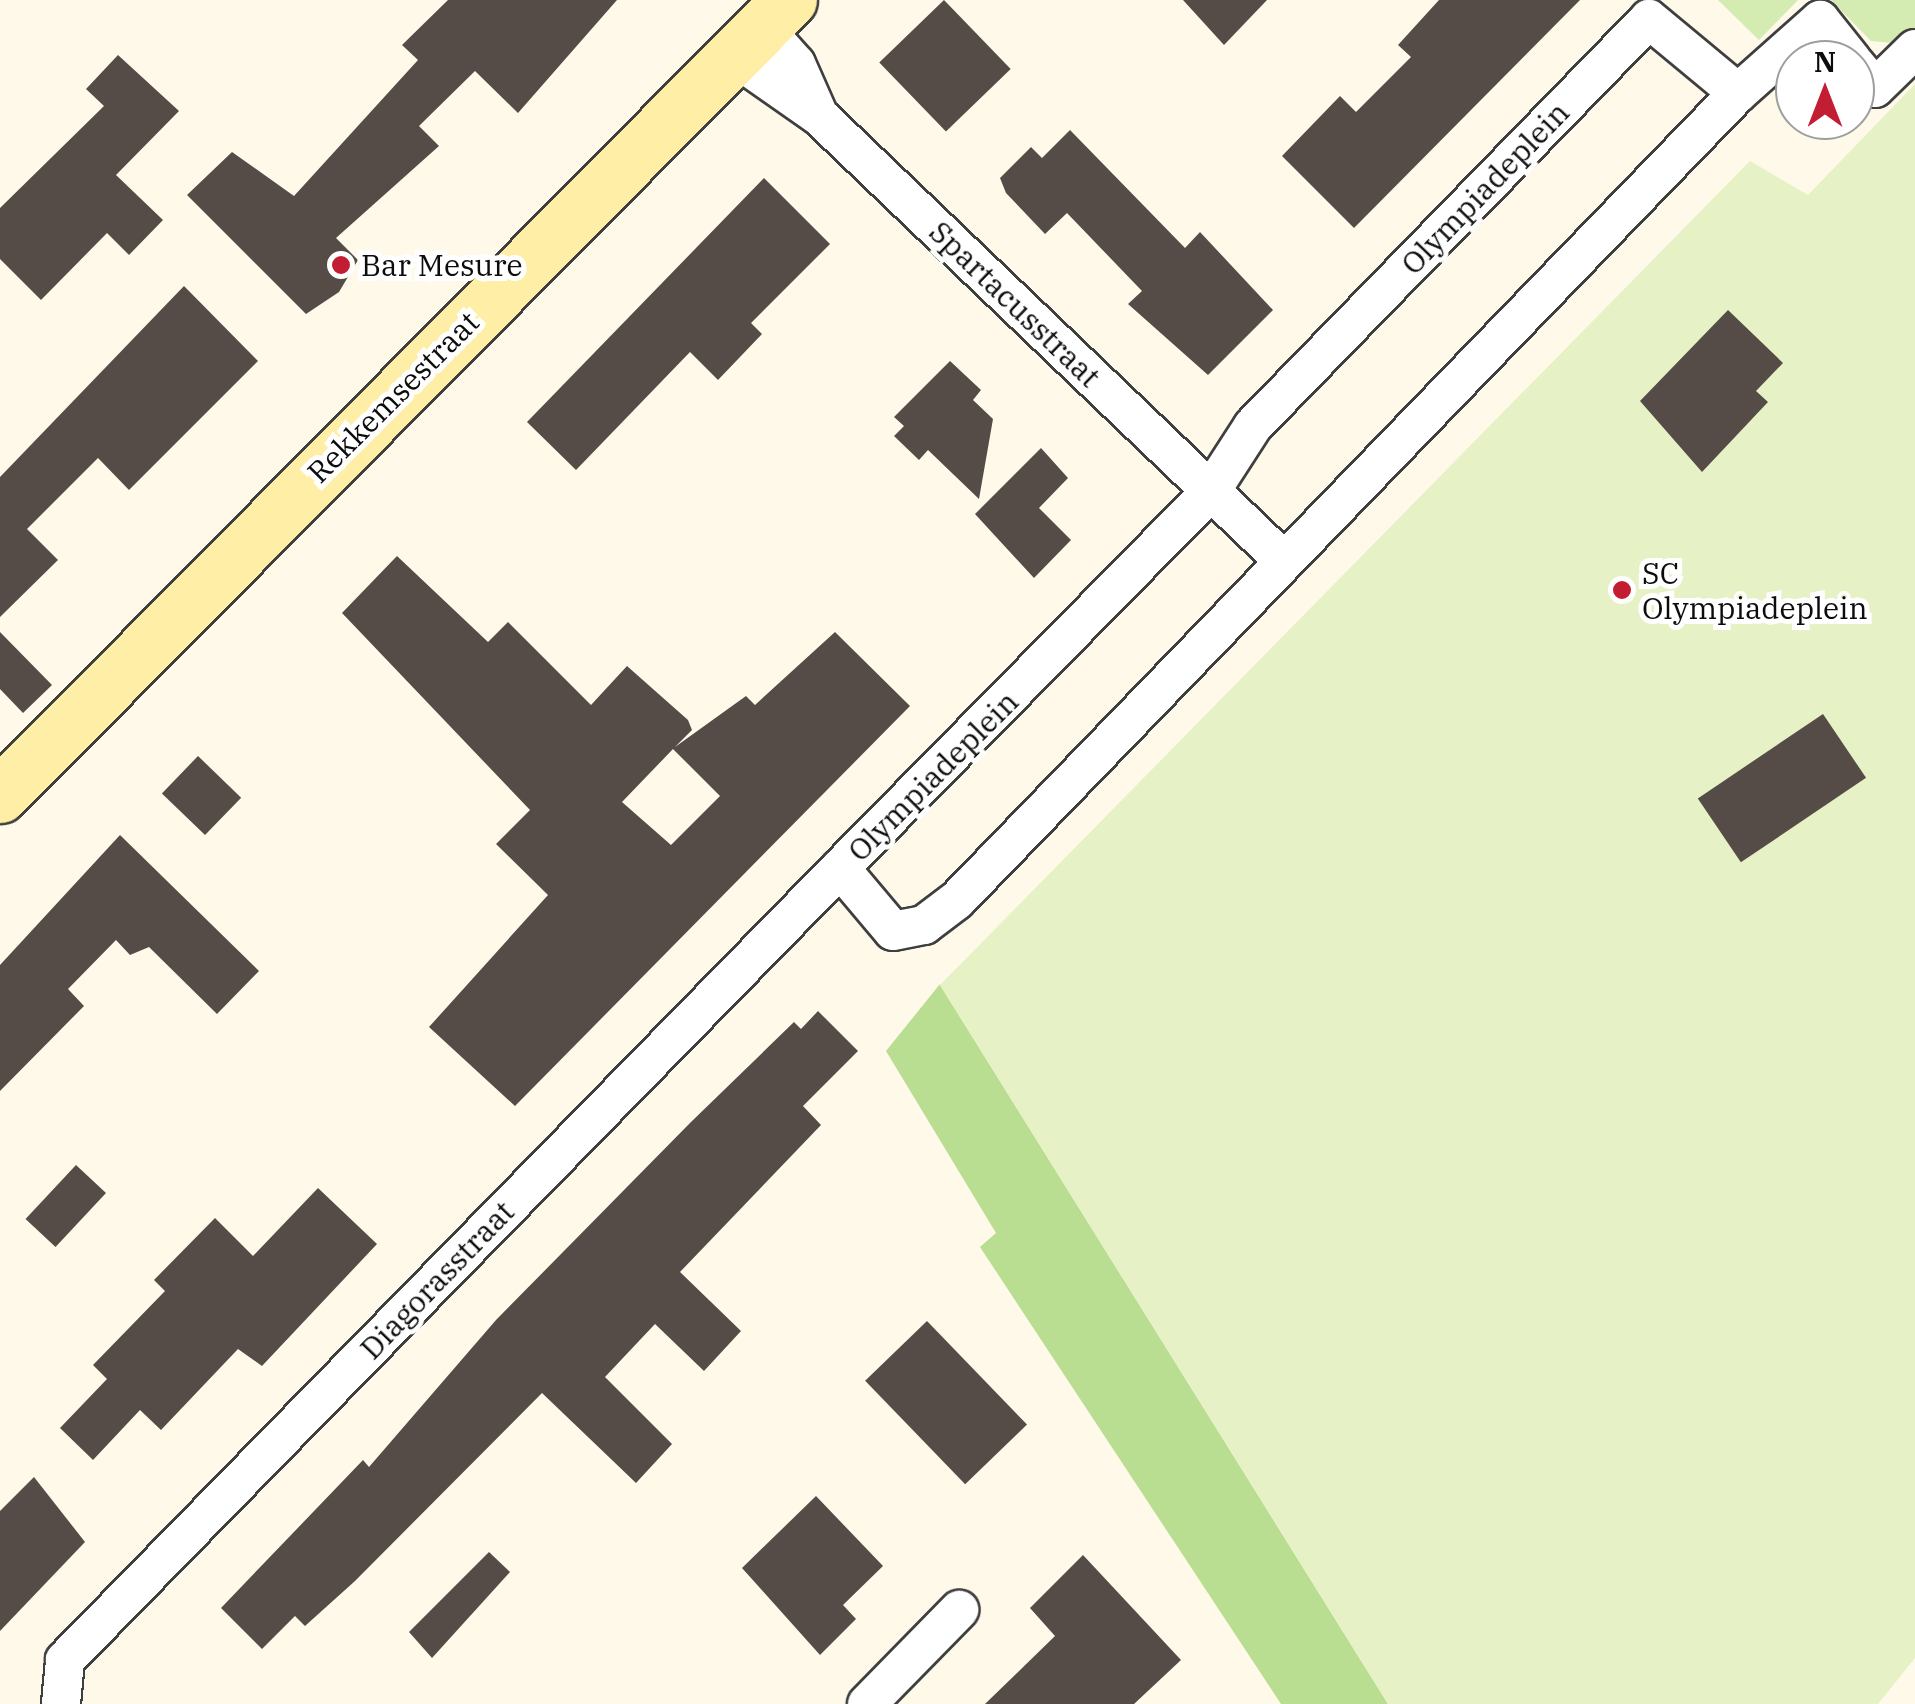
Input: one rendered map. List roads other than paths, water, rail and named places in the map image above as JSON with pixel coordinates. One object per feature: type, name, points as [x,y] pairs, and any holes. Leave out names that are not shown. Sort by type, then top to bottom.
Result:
[{"type":"street","name":"Olympiadeplein","points":[[1738,93],[1650,19],[1253,426],[1211,491],[840,868],[893,932],[924,925],[1738,93],[1775,60]]},
{"type":"street","name":"Olympiadeplein","points":[[1798,40],[1820,20],[1836,40]]},
{"type":"street","name":"Spartacusstraat","points":[[761,27],[796,64],[819,116],[1211,491]]},
{"type":"street","name":"Rekkemsestraat","points":[[0,796],[761,27]]},
{"type":"street","name":"Olympiadeplein","points":[[1875,88],[1915,49]]},
{"type":"street","points":[[1211,491],[1283,560]]},
{"type":"street","name":"Diagorasstraat","points":[[60,1704],[65,1660],[840,868]]},
{"type":"street","points":[[867,1704],[959,1610]]},
{"type":"place","name":"Bar Mesure","points":[[341,265]]},
{"type":"place","name":"SC Olympiadeplein","points":[[1622,590]]}]
